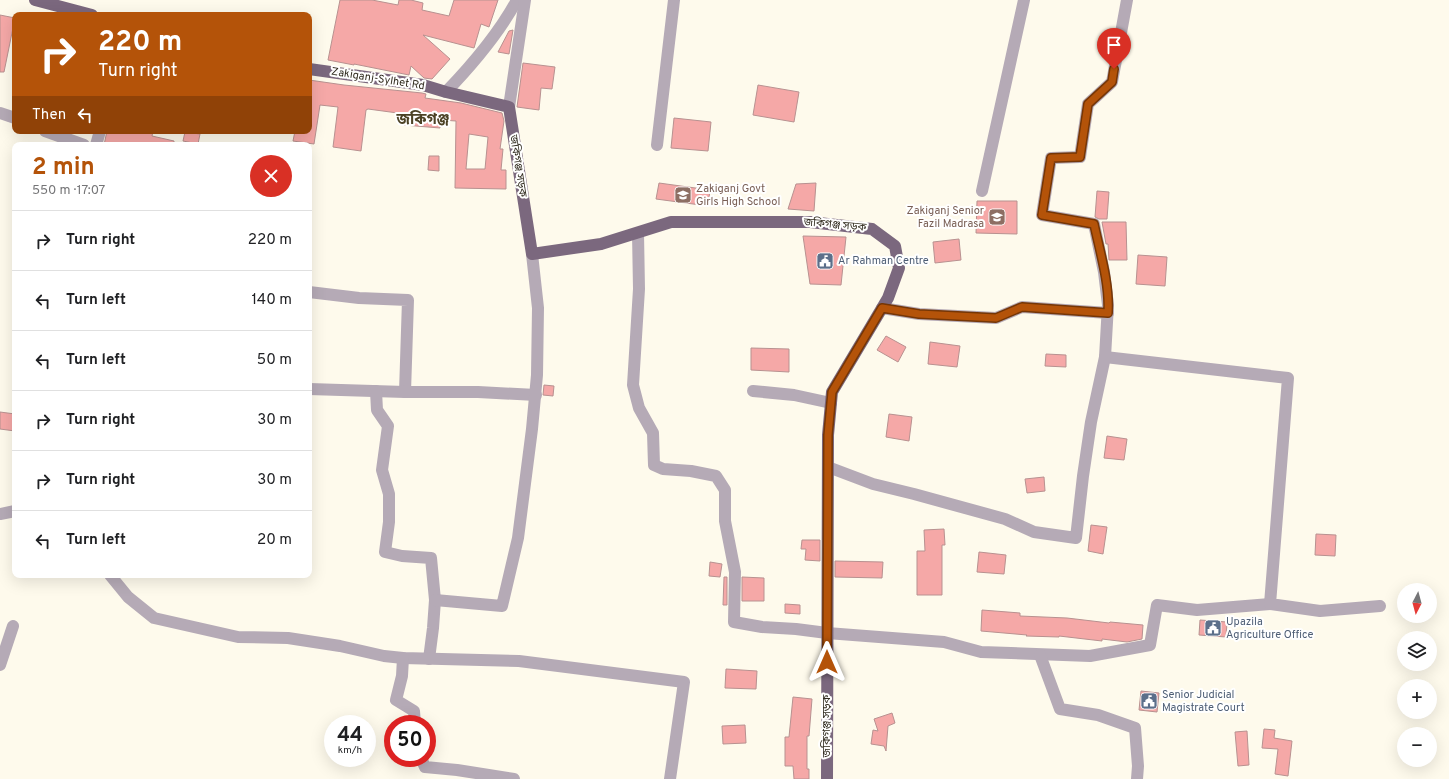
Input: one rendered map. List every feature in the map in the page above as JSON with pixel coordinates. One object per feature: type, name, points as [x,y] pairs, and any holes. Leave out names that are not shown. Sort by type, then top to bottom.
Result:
[{"type":"main road","points":[[35,0],[81,12]]},
{"type":"main road","name":"Zakiganj-Sylhet Rd","points":[[312,69],[423,85],[446,92]]},
{"type":"main road","points":[[446,92],[509,107]]},
{"type":"main road","name":"জকিগঞ্জ সড়ক","points":[[509,107],[532,254],[601,244],[671,222],[810,222],[872,229],[895,246],[899,268],[888,298],[832,392],[828,435],[826,779]]},
{"type":"street","points":[[446,92],[468,70],[486,48],[505,22],[517,0]]},
{"type":"street","points":[[509,107],[525,0]]},
{"type":"street","points":[[657,145],[674,0]]},
{"type":"street","points":[[982,192],[1024,0]]},
{"type":"street","points":[[828,466],[873,484],[1005,519],[1034,532],[1076,538],[1092,422],[1105,357],[1108,305],[1104,272],[1094,224],[1042,215],[1051,158],[1080,157],[1088,104],[1112,82],[1127,0]]},
{"type":"street","points":[[0,113],[12,117]]},
{"type":"street","points":[[53,134],[76,142]]},
{"type":"street","points":[[638,232],[639,289],[633,385],[639,408],[653,433],[654,465],[663,468],[691,471],[716,476],[725,490],[725,521],[735,572],[734,622],[762,627],[944,642],[981,652],[1090,656],[1150,645],[1156,606],[1197,610],[1270,604],[1320,611],[1380,606]]},
{"type":"street","points":[[435,600],[502,606],[518,538],[536,395],[538,308],[532,254]]},
{"type":"street","points":[[312,292],[359,298],[408,300],[405,392]]},
{"type":"street","points":[[882,308],[919,314],[996,318],[1022,307],[1108,313]]},
{"type":"street","points":[[1105,357],[1288,378],[1270,604]]},
{"type":"street","points":[[312,389],[405,392],[478,392],[536,395]]},
{"type":"street","points":[[376,391],[377,410],[388,426],[382,470],[389,494],[389,522],[385,552],[402,556],[431,558],[435,600],[434,628],[429,659]]},
{"type":"street","points":[[753,391],[794,395],[831,404]]},
{"type":"street","points":[[0,514],[12,512]]},
{"type":"street","points":[[113,578],[128,596],[154,618],[238,637],[288,638],[340,646],[384,656],[403,658],[519,661],[684,682],[670,779]]},
{"type":"street","points":[[0,665],[13,626]]},
{"type":"street","points":[[1040,655],[1060,710],[1098,715],[1136,728],[1138,766],[1137,779]]},
{"type":"street","points":[[403,658],[402,676],[396,700],[414,710],[414,715]]},
{"type":"street","points":[[425,767],[457,770],[514,779]]},
{"type":"building","points":[[340,0],[372,0],[398,5],[399,0],[411,0],[423,3],[422,10],[449,16],[454,0],[498,0],[489,27],[481,24],[474,48],[423,35],[450,59],[432,79],[424,78],[411,66],[409,75],[328,60]]},
{"type":"building","points":[[0,15],[12,17],[12,33],[4,72],[0,72]]},
{"type":"building","points":[[513,30],[509,54],[498,52],[509,31]]},
{"type":"building","points":[[523,63],[555,67],[552,89],[541,88],[539,110],[517,107]]},
{"type":"building","points":[[312,80],[422,93],[426,94],[425,98],[461,103],[502,113],[504,121],[500,149],[503,149],[501,170],[506,170],[506,189],[455,188],[456,121],[441,120],[440,128],[404,125],[405,114],[368,109],[366,110],[361,151],[333,147],[338,107],[320,105],[314,144],[312,144],[312,142],[293,141],[294,134],[312,134]],"holes":[[[469,134],[488,137],[485,169],[466,169]]]},
{"type":"building","points":[[758,85],[799,92],[794,122],[753,115]]},
{"type":"building","points":[[674,118],[711,122],[708,151],[671,148]]},
{"type":"building","points":[[106,134],[152,134],[152,136],[174,141],[174,142],[105,142]]},
{"type":"building","points":[[185,134],[200,134],[198,142],[183,141]]},
{"type":"building","points":[[429,156],[439,156],[439,171],[428,170]]},
{"type":"building","name":"Zakiganj Govt Girls High School","points":[[659,183],[710,190],[708,206],[656,199]]},
{"type":"building","points":[[816,183],[814,211],[788,209],[796,184]]},
{"type":"building","points":[[1097,191],[1109,192],[1107,219],[1099,219],[1095,217]]},
{"type":"building","name":"Zakiganj Senior Fazil Madrasa","points":[[977,201],[1017,201],[1017,234],[976,233]]},
{"type":"building","points":[[1102,222],[1126,222],[1127,260],[1109,260],[1108,244],[1106,244]]},
{"type":"building","name":"Ar Rahman Centre","points":[[803,236],[846,237],[841,285],[810,284]]},
{"type":"building","points":[[959,239],[961,260],[935,263],[933,242]]},
{"type":"building","points":[[1138,255],[1167,257],[1165,286],[1136,284]]},
{"type":"building","points":[[886,336],[906,347],[898,362],[877,350]]},
{"type":"building","points":[[930,342],[960,346],[957,367],[928,364]]},
{"type":"building","points":[[751,348],[789,349],[789,372],[751,370]]},
{"type":"building","points":[[1046,354],[1066,355],[1066,367],[1045,366]]},
{"type":"building","points":[[544,385],[554,386],[553,396],[543,395]]},
{"type":"building","points":[[0,412],[12,414],[12,431],[0,429]]},
{"type":"building","points":[[889,414],[912,417],[909,441],[886,437]]},
{"type":"building","points":[[1107,436],[1127,439],[1124,460],[1104,458]]},
{"type":"building","points":[[1044,477],[1045,491],[1027,493],[1025,479]]},
{"type":"building","points":[[1091,525],[1107,527],[1103,554],[1088,551]]},
{"type":"building","points":[[944,529],[945,545],[942,545],[942,595],[917,595],[917,551],[925,551],[924,530]]},
{"type":"building","points":[[1316,534],[1336,535],[1335,556],[1315,555]]},
{"type":"building","points":[[802,540],[820,540],[820,561],[805,560],[806,549],[801,549]]},
{"type":"building","points":[[979,552],[1006,555],[1004,574],[977,572]]},
{"type":"building","points":[[835,561],[883,562],[882,578],[835,577]]},
{"type":"building","points":[[710,562],[722,564],[720,577],[709,576]]},
{"type":"building","points":[[724,577],[727,577],[727,605],[723,605]]},
{"type":"building","points":[[742,577],[764,578],[764,601],[742,601]]},
{"type":"building","points":[[785,604],[800,605],[800,614],[785,613]]},
{"type":"building","points":[[982,610],[1020,613],[1020,616],[1067,618],[1143,625],[1142,639],[1127,642],[1102,639],[1102,641],[1059,636],[1026,636],[1027,635],[981,631]]},
{"type":"building","name":"Upazila Agriculture Office","points":[[1200,620],[1227,622],[1226,637],[1199,635]]},
{"type":"building","points":[[726,669],[757,671],[756,689],[725,688]]},
{"type":"building","name":"Senior Judicial Magistrate Court","points":[[1141,691],[1159,693],[1157,712],[1139,710]]},
{"type":"building","points":[[793,697],[812,699],[809,736],[807,736],[807,769],[809,769],[809,779],[794,779],[793,766],[785,766],[785,737],[789,737]]},
{"type":"building","points":[[892,713],[895,723],[888,726],[886,751],[884,746],[871,744],[873,730],[878,731],[874,719]]},
{"type":"building","points":[[745,725],[746,743],[723,744],[722,726]]},
{"type":"building","points":[[1264,729],[1275,730],[1274,738],[1292,741],[1288,776],[1275,774],[1278,749],[1262,748]]},
{"type":"building","points":[[1247,731],[1249,765],[1238,766],[1235,732]]},
{"type":"place","name":"Zakiganj Govt Girls High School","points":[[683,195]]},
{"type":"place","name":"Zakiganj Senior Fazil Madrasa","points":[[997,217]]},
{"type":"place","name":"Ar Rahman Centre","points":[[825,261]]},
{"type":"place","name":"Upazila Agriculture Office","points":[[1213,628]]},
{"type":"place","name":"Senior Judicial Magistrate Court","points":[[1149,701]]},
{"type":"district","name":"জকিগঞ্জ","points":[[423,120]]},
{"type":"route","points":[[827,662],[828,435],[832,392],[882,308],[919,314],[996,318],[1022,307],[1108,313],[1104,272],[1094,224],[1042,215],[1051,158],[1080,157],[1088,104],[1112,82],[1114,69]]}]
